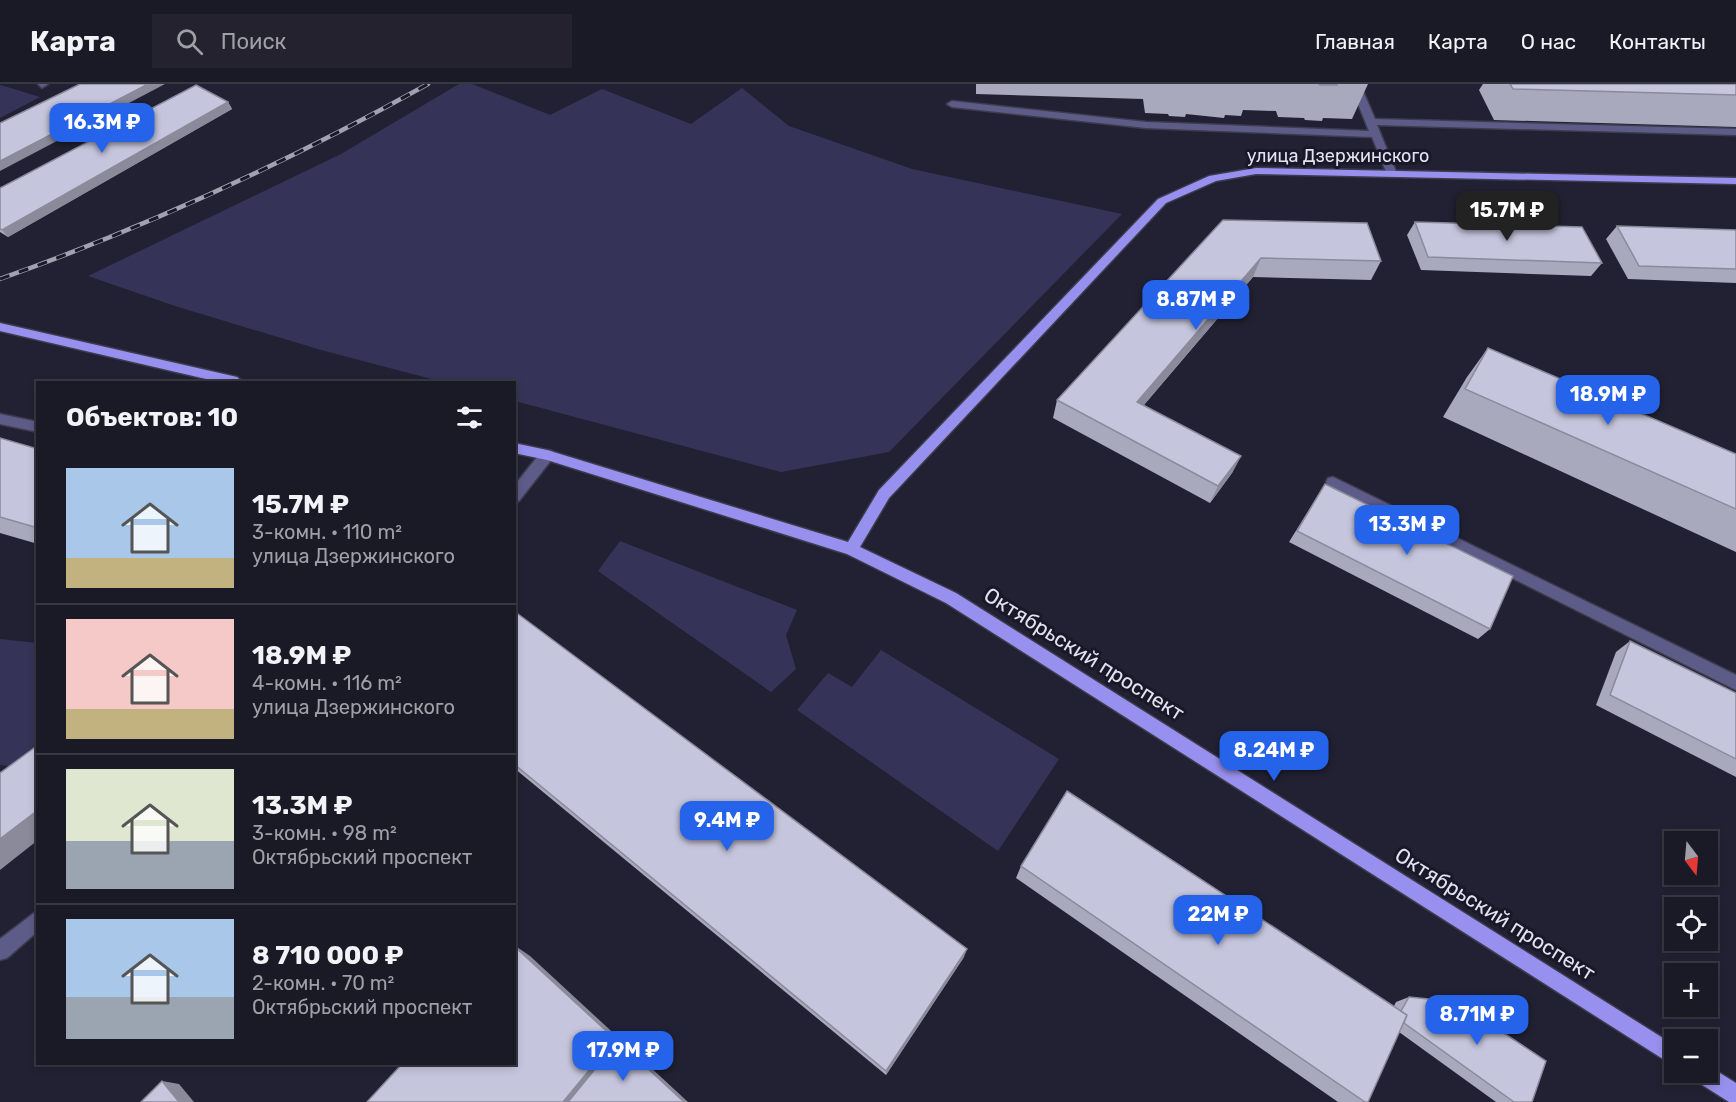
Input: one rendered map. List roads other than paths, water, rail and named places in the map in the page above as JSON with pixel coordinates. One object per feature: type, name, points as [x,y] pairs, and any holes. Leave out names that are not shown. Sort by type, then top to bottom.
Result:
[{"type":"main road","name":"улица Дзержинского","points":[[851,549],[884,494],[1162,201],[1213,178],[1256,171],[1736,181]]},
{"type":"main road","points":[[0,327],[233,381]]},
{"type":"main road","name":"Октябрьский проспект","points":[[516,448],[547,455],[851,549],[951,598],[1664,1050]]},
{"type":"main road","points":[[1717,1083],[1736,1095]]},
{"type":"street","points":[[1354,84],[1392,174]]},
{"type":"street","points":[[952,104],[1146,125],[1375,134]]},
{"type":"street","points":[[1370,122],[1736,132]]},
{"type":"street","points":[[0,418],[36,427]]},
{"type":"street","points":[[516,494],[547,455]]},
{"type":"street","points":[[1333,482],[1736,683]]},
{"type":"street","points":[[0,951],[36,921]]},
{"type":"railway","points":[[0,279],[110,237],[271,166],[428,84]]}]
